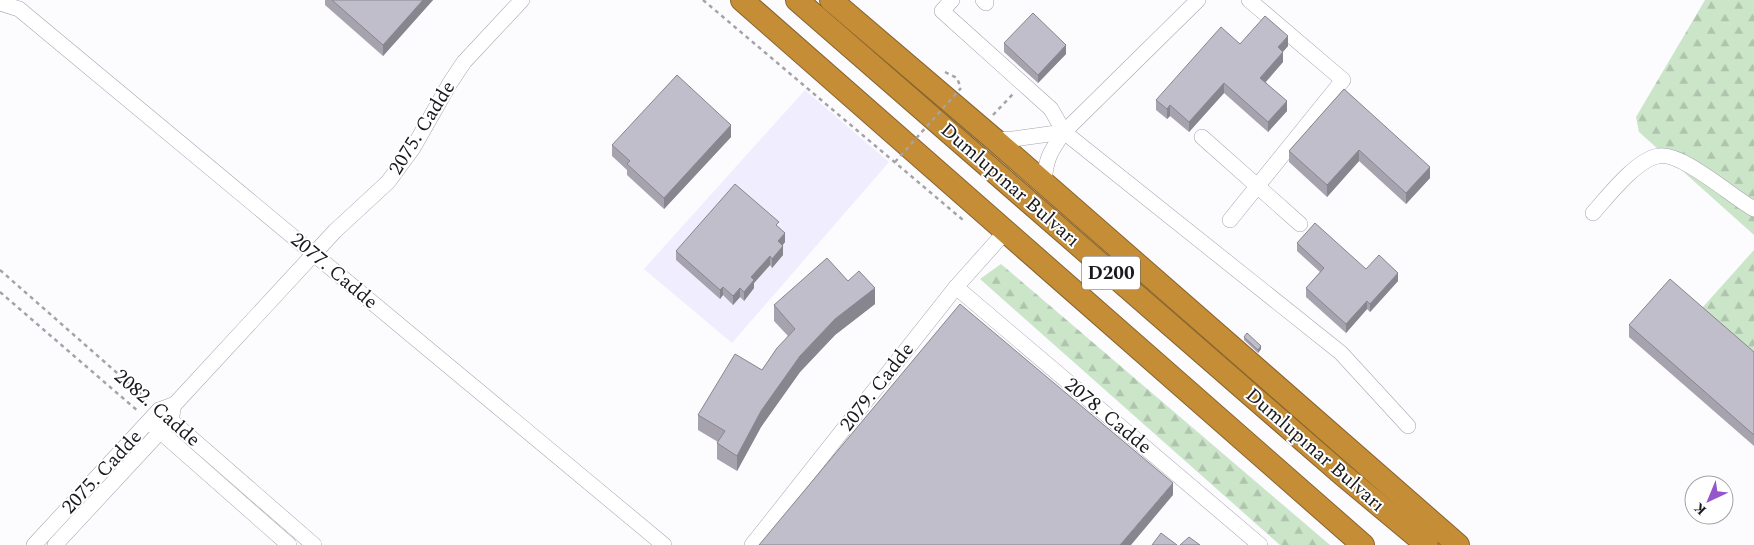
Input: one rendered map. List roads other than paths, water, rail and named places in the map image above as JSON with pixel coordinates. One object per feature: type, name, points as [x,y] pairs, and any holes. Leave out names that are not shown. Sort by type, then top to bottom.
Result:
[{"type":"highway","name":"Dumlupınar Bulvarı","points":[[742,0],[1363,545]]},
{"type":"highway","name":"Dumlupınar Bulvarı","points":[[797,0],[1343,475],[1427,545]]},
{"type":"highway","points":[[830,0],[1044,182],[1458,545]]},
{"type":"street","name":"2075. Cadde","points":[[34,545],[154,416],[175,404],[335,230],[388,182],[413,148],[464,62],[522,0]]},
{"type":"street","points":[[952,0],[942,11],[1051,109],[1064,132],[1341,353],[1408,426]]},
{"type":"street","points":[[1044,182],[1046,163],[1052,149],[1064,132],[1198,0]]},
{"type":"street","points":[[1230,220],[1344,80],[1249,0]]},
{"type":"street","name":"2077. Cadde","points":[[0,3],[18,9],[664,545]]},
{"type":"street","points":[[995,140],[1064,132]]},
{"type":"street","points":[[1202,137],[1300,224]]},
{"type":"street","points":[[1593,213],[1615,188],[1643,162],[1664,155],[1680,160],[1740,202],[1754,209]]},
{"type":"street","name":"2079. Cadde","points":[[752,545],[956,287],[1006,231]]},
{"type":"street","name":"2078. Cadde","points":[[956,287],[1260,545]]},
{"type":"street","name":"2075. Cadde","points":[[55,545],[161,432],[171,420],[175,404]]},
{"type":"street","name":"2082. Cadde","points":[[154,416],[171,420],[314,545]]},
{"type":"street","name":"2082. Cadde","points":[[154,416],[161,432],[289,545]]}]
